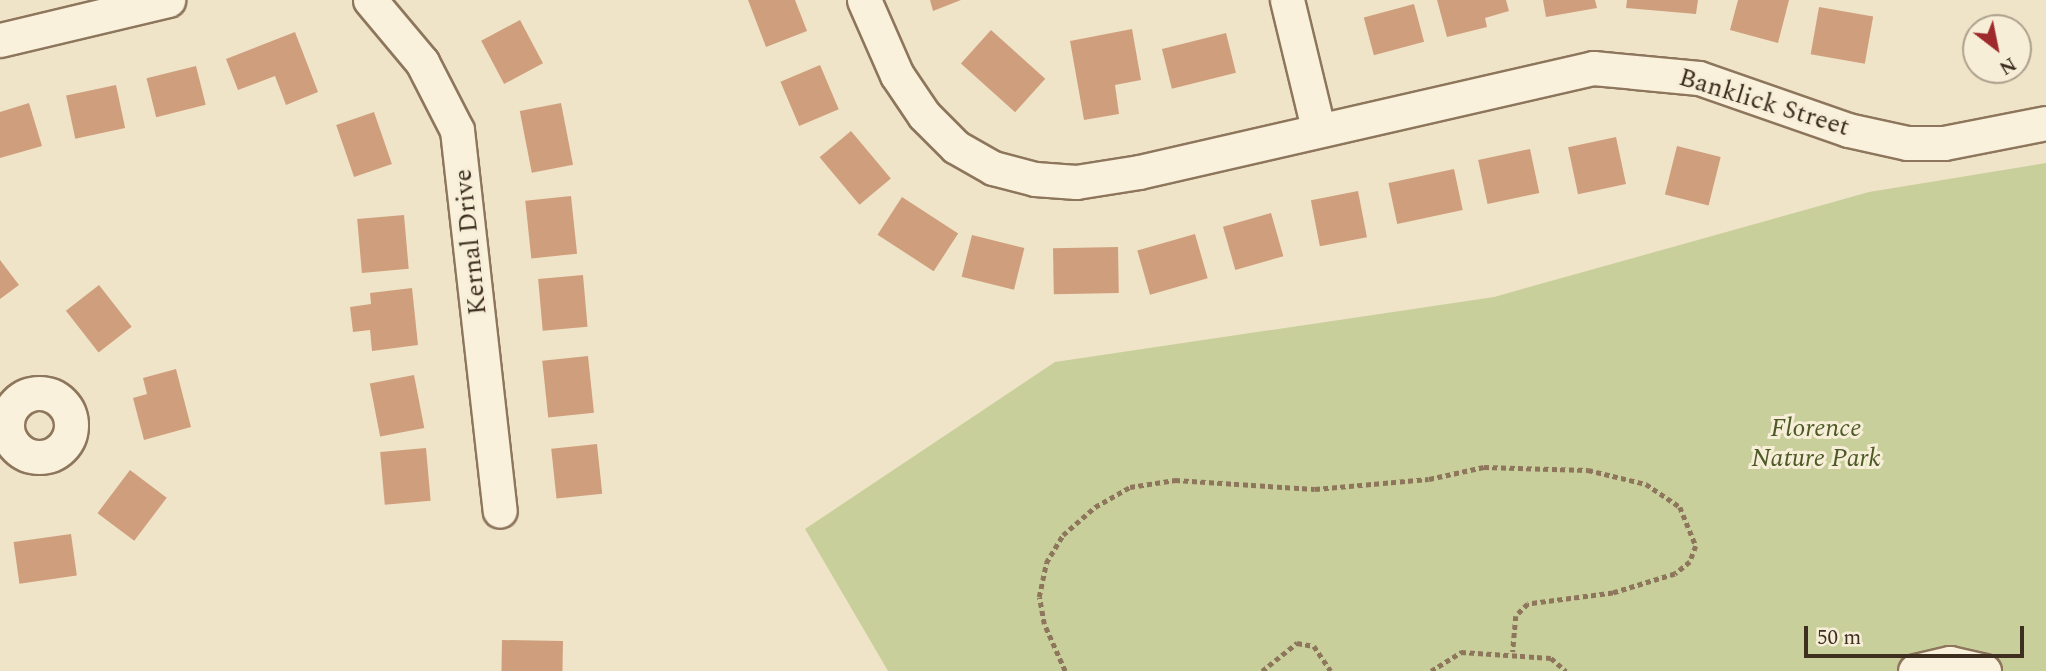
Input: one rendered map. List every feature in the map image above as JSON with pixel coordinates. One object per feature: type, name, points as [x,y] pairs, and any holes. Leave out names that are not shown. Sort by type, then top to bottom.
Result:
[{"type":"street","points":[[0,40],[168,0]]},
{"type":"street","name":"Kernal Drive","points":[[370,0],[422,62],[457,130],[500,511]]},
{"type":"street","name":"Banklick Street","points":[[864,0],[897,75],[924,115],[956,147],[993,168],[1076,181],[1139,172],[1318,128],[1593,68],[1699,78],[1848,130],[1907,143],[1944,143],[2046,123]]},
{"type":"street","points":[[1287,0],[1318,128]]},
{"type":"street","points":[[1915,671],[1950,663],[1984,671]]},
{"type":"path","points":[[1065,671],[1044,624],[1039,597],[1046,563],[1071,528],[1130,487],[1175,480],[1315,489],[1429,479],[1485,467],[1588,470],[1646,484],[1680,507],[1696,546],[1690,562],[1675,575],[1613,593],[1528,604],[1516,616],[1513,652]]},
{"type":"path","points":[[1262,671],[1297,643],[1314,646],[1331,671]]},
{"type":"path","points":[[1431,671],[1461,652],[1513,652],[1550,658],[1566,671]]},
{"type":"green space","name":"Florence Nature Park","points":[[2046,163],[2046,671],[888,671],[805,529],[1055,362],[1494,297],[1869,192]]},
{"type":"building","points":[[748,0],[795,0],[807,31],[766,47]]},
{"type":"building","points":[[930,0],[961,0],[933,11]]},
{"type":"building","points":[[1437,0],[1506,0],[1509,11],[1485,18],[1487,27],[1447,37]]},
{"type":"building","points":[[1543,0],[1595,0],[1597,8],[1546,17]]},
{"type":"building","points":[[1627,0],[1698,0],[1696,14],[1626,8]]},
{"type":"building","points":[[1738,0],[1789,0],[1778,43],[1730,30]]},
{"type":"building","points":[[1414,4],[1424,42],[1374,55],[1364,17]]},
{"type":"building","points":[[1819,7],[1873,17],[1865,64],[1811,54]]},
{"type":"building","points":[[520,20],[543,63],[504,84],[481,41]]},
{"type":"building","points":[[1132,29],[1141,80],[1115,85],[1119,114],[1084,120],[1070,41]]},
{"type":"building","points":[[991,30],[1045,79],[1015,112],[961,63]]},
{"type":"building","points":[[295,32],[318,92],[286,105],[275,76],[238,90],[226,59]]},
{"type":"building","points":[[1226,33],[1236,73],[1172,89],[1162,49]]},
{"type":"building","points":[[820,65],[839,109],[799,126],[780,82]]},
{"type":"building","points":[[196,66],[206,105],[156,117],[147,78]]},
{"type":"building","points":[[116,85],[125,128],[75,139],[66,96]]},
{"type":"building","points":[[29,103],[42,146],[0,158],[0,112]]},
{"type":"building","points":[[561,103],[573,165],[532,173],[520,111]]},
{"type":"building","points":[[374,112],[392,164],[354,177],[336,125]]},
{"type":"building","points":[[851,131],[891,178],[859,205],[820,157]]},
{"type":"building","points":[[1616,137],[1626,184],[1578,194],[1568,147]]},
{"type":"building","points":[[1677,146],[1721,157],[1709,205],[1665,195]]},
{"type":"building","points":[[1530,149],[1539,193],[1488,204],[1478,160]]},
{"type":"building","points":[[1454,169],[1463,210],[1397,224],[1388,183]]},
{"type":"building","points":[[1358,191],[1367,237],[1320,246],[1311,200]]},
{"type":"building","points":[[571,196],[577,254],[531,258],[525,201]]},
{"type":"building","points":[[902,197],[958,233],[934,271],[877,235]]},
{"type":"building","points":[[1271,213],[1283,256],[1235,270],[1223,227]]},
{"type":"building","points":[[404,215],[409,269],[362,273],[357,219]]},
{"type":"building","points":[[1195,234],[1208,278],[1150,295],[1137,251]]},
{"type":"building","points":[[972,235],[1024,248],[1014,290],[962,277]]},
{"type":"building","points":[[1118,247],[1119,293],[1054,294],[1053,248]]},
{"type":"building","points":[[0,260],[19,285],[0,299]]},
{"type":"building","points":[[583,275],[588,327],[543,331],[538,279]]},
{"type":"building","points":[[99,285],[132,327],[99,353],[66,311]]},
{"type":"building","points":[[412,288],[418,345],[372,351],[370,330],[353,332],[350,307],[371,304],[370,293]]},
{"type":"building","points":[[588,356],[594,413],[548,417],[542,361]]},
{"type":"building","points":[[176,369],[191,427],[144,440],[133,398],[147,394],[143,378]]},
{"type":"building","points":[[414,375],[424,428],[380,437],[370,384]]},
{"type":"building","points":[[597,444],[602,494],[556,499],[551,449]]},
{"type":"building","points":[[426,448],[431,501],[385,505],[380,452]]},
{"type":"building","points":[[130,470],[167,498],[134,541],[98,513]]},
{"type":"building","points":[[71,534],[77,576],[19,584],[14,542]]},
{"type":"building","points":[[502,640],[563,641],[562,671],[501,671]]}]
